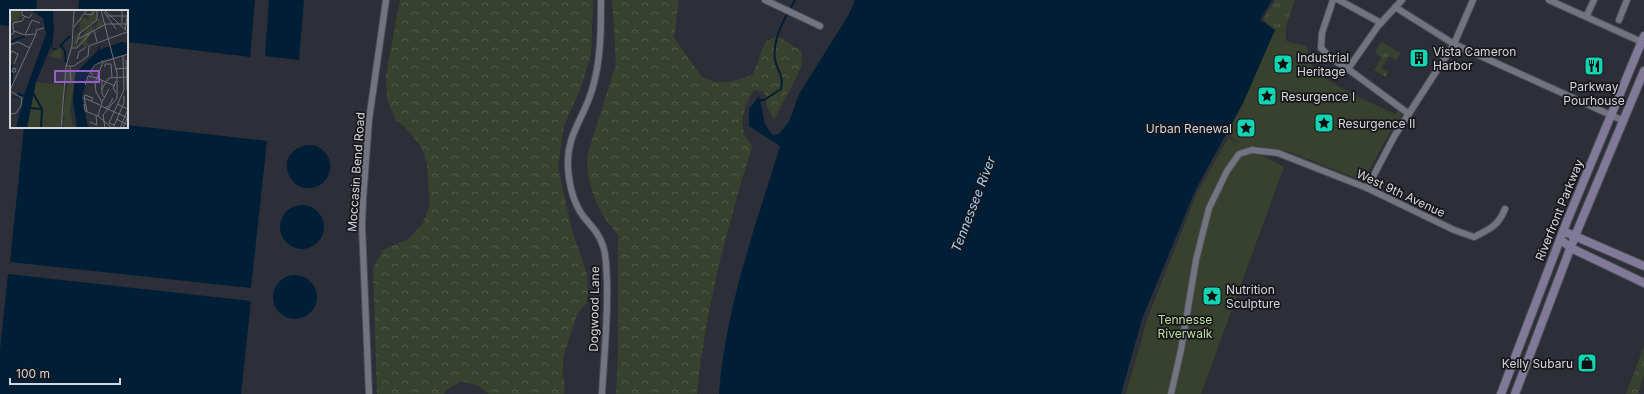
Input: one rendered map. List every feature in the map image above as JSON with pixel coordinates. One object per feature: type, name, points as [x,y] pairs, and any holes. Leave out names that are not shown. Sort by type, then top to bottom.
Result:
[{"type":"main road","name":"Riverfront Parkway","points":[[1500,394],[1561,235],[1643,40]]},
{"type":"main road","name":"Riverfront Parkway","points":[[1515,394],[1570,248],[1644,72]]},
{"type":"main road","points":[[1561,235],[1575,236],[1644,266]]},
{"type":"main road","points":[[1561,235],[1570,248],[1644,283]]},
{"type":"street","name":"Moccasin Bend Road","points":[[369,394],[362,226],[363,199],[369,120],[386,0]]},
{"type":"street","name":"Dogwood Lane","points":[[601,0],[598,62],[592,91],[570,139],[568,167],[570,188],[575,202],[583,216],[600,238],[606,260],[606,323],[602,394]]},
{"type":"street","points":[[765,0],[820,26]]},
{"type":"street","points":[[1332,0],[1322,33],[1321,48],[1332,59],[1409,114]]},
{"type":"street","points":[[1339,0],[1381,23]]},
{"type":"street","points":[[1348,69],[1381,23],[1402,0]]},
{"type":"street","points":[[1367,188],[1392,139],[1454,44],[1473,0]]},
{"type":"street","points":[[1549,0],[1643,40]]},
{"type":"street","points":[[1586,17],[1594,0]]},
{"type":"street","points":[[1620,20],[1627,0]]},
{"type":"street","points":[[1395,7],[1454,44],[1624,121]]},
{"type":"street","name":"West 9th Avenue","points":[[1171,394],[1181,350],[1196,260],[1209,208],[1227,171],[1239,154],[1252,150],[1278,153],[1367,188],[1454,230],[1474,237],[1492,228],[1501,219],[1505,209]]},
{"type":"green space","points":[[400,0],[593,0],[591,55],[580,90],[564,125],[558,166],[571,227],[587,274],[588,295],[586,304],[580,310],[576,318],[565,351],[562,368],[565,386],[564,394],[489,394],[477,385],[461,381],[445,391],[444,394],[377,394],[373,268],[383,250],[409,239],[423,223],[430,205],[427,165],[422,148],[407,129],[396,120],[387,100],[386,75]]},
{"type":"green space","points":[[612,0],[679,0],[674,38],[702,77],[715,82],[729,82],[753,75],[765,42],[778,36],[802,52],[801,68],[774,120],[767,106],[764,92],[754,90],[744,110],[742,122],[744,133],[752,147],[734,208],[711,300],[705,331],[697,394],[616,394],[618,355],[618,235],[604,217],[594,197],[588,176],[587,156],[616,64]]},
{"type":"green space","points":[[1275,0],[1295,0],[1286,27],[1287,42],[1239,143],[1229,135],[1240,125],[1277,40],[1271,38],[1275,30],[1263,19]]},
{"type":"green space","name":"Tennesse Riverwalk","points":[[1271,38],[1307,46],[1311,64],[1317,71],[1337,86],[1395,114],[1398,111],[1402,115],[1388,136],[1363,181],[1290,152],[1257,146],[1248,148],[1284,167],[1201,394],[1126,394],[1148,317],[1197,193],[1228,138],[1240,144],[1227,133],[1243,103]]},
{"type":"green space","points":[[1381,42],[1401,53],[1396,60],[1389,56],[1381,68],[1388,72],[1386,77],[1374,70],[1382,57],[1375,53]]},
{"type":"green space","points":[[1644,346],[1644,375],[1638,394],[1626,394]]},
{"type":"water","points":[[0,0],[37,0],[36,10],[10,10],[10,26],[0,25]]},
{"type":"water","points":[[79,0],[255,0],[250,57],[128,42],[128,10],[78,10]]},
{"type":"water","points":[[269,0],[304,0],[299,60],[265,56]]},
{"type":"water","name":"Tennessee River","points":[[855,0],[1272,0],[1260,20],[1275,30],[1243,103],[1195,191],[1142,319],[1121,394],[719,394],[722,362],[734,300],[751,238],[780,146],[749,126],[749,109],[759,96],[765,124],[772,135],[779,134],[789,122],[799,94],[848,16]]},
{"type":"water","points":[[128,125],[267,141],[251,288],[10,262],[24,128],[128,128]]},
{"type":"water","points":[[307,145],[317,146],[325,152],[329,158],[330,171],[323,183],[317,186],[304,188],[297,185],[291,179],[288,173],[287,162],[291,153]]},
{"type":"water","points":[[298,205],[306,205],[318,211],[324,223],[324,231],[318,243],[306,249],[298,249],[286,243],[280,231],[280,223],[286,211]]},
{"type":"water","points":[[8,274],[251,301],[241,394],[0,394],[0,350]]},
{"type":"water","points":[[291,275],[299,275],[311,281],[317,293],[317,301],[311,313],[299,319],[291,319],[279,313],[273,301],[273,293],[279,281]]},
{"type":"waterway","points":[[760,101],[781,89],[782,79],[775,59],[775,44],[780,28],[795,0]]},
{"type":"place","name":"Vista Cameron Harbor","points":[[1419,58]]},
{"type":"place","name":"Industrial Heritage","points":[[1283,64]]},
{"type":"place","name":"Parkway Pourhouse","points":[[1594,66]]},
{"type":"place","name":"Resurgence I","points":[[1267,96]]},
{"type":"place","name":"Resurgence II","points":[[1324,123]]},
{"type":"place","name":"Urban Renewal","points":[[1246,128]]},
{"type":"place","name":"Nutrition Sculpture","points":[[1212,296]]},
{"type":"place","name":"Kelly Subaru","points":[[1587,363]]}]
